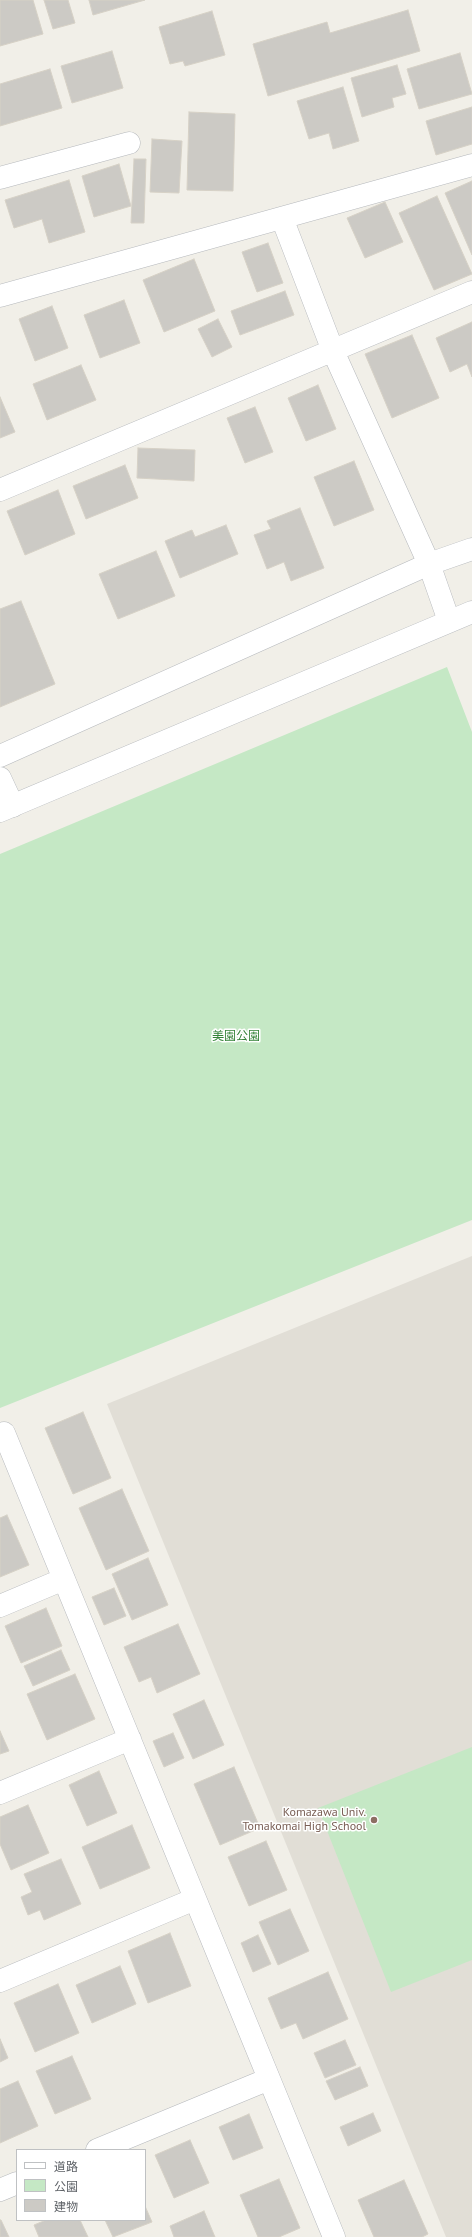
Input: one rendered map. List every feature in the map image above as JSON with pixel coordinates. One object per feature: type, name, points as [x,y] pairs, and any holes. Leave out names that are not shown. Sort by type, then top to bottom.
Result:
[{"type":"street","points":[[0,178],[129,142]]},
{"type":"street","points":[[0,296],[472,166]]},
{"type":"street","points":[[282,218],[333,351],[429,564],[449,621]]},
{"type":"street","points":[[0,490],[472,292]]},
{"type":"street","points":[[0,756],[429,564],[472,548]]},
{"type":"street","points":[[0,778],[6,808],[472,612]]},
{"type":"street","points":[[0,1434],[4,1433],[334,2237]]},
{"type":"street","points":[[0,1606],[64,1579]]},
{"type":"street","points":[[0,1793],[130,1739]]},
{"type":"street","points":[[0,1981],[195,1900]]},
{"type":"street","points":[[99,2149],[269,2079]]},
{"type":"street","points":[[0,2190],[16,2183]]},
{"type":"shaded area","name":"Komazawa Univ. Tomakomai High School","points":[[472,1256],[472,2237],[446,2237],[107,1404]]},
{"type":"green space","name":"美園公園","points":[[447,667],[472,732],[472,1220],[0,1408],[0,854]]},
{"type":"green space","points":[[472,1747],[472,1960],[391,1992],[318,1808]]},
{"type":"building","points":[[0,0],[33,0],[43,34],[0,46]]},
{"type":"building","points":[[44,0],[68,0],[75,23],[53,29]]},
{"type":"building","points":[[89,0],[145,0],[93,15]]},
{"type":"building","points":[[408,10],[420,51],[268,96],[253,44],[327,22],[330,33]]},
{"type":"building","points":[[212,11],[225,55],[185,66],[183,61],[170,64],[159,27]]},
{"type":"building","points":[[112,51],[123,88],[72,103],[61,66]]},
{"type":"building","points":[[460,53],[472,94],[419,109],[407,69]]},
{"type":"building","points":[[397,65],[406,94],[392,98],[394,107],[362,117],[351,78]]},
{"type":"building","points":[[50,69],[62,108],[0,126],[0,84]]},
{"type":"building","points":[[343,87],[359,141],[333,149],[329,133],[309,139],[297,101]]},
{"type":"building","points":[[472,107],[472,144],[436,155],[426,121]]},
{"type":"building","points":[[189,112],[235,114],[233,191],[187,190]]},
{"type":"building","points":[[152,139],[182,141],[179,193],[150,192]]},
{"type":"building","points":[[134,159],[146,159],[144,223],[131,223]]},
{"type":"building","points":[[119,164],[131,206],[94,217],[82,176]]},
{"type":"building","points":[[69,180],[85,232],[49,243],[42,219],[14,228],[5,200]]},
{"type":"building","points":[[472,181],[472,255],[445,193]]},
{"type":"building","points":[[437,196],[472,274],[434,290],[399,213]]},
{"type":"building","points":[[385,202],[403,242],[365,258],[347,218]]},
{"type":"building","points":[[268,243],[283,283],[257,292],[242,252]]},
{"type":"building","points":[[194,259],[215,311],[164,332],[143,280]]},
{"type":"building","points":[[285,291],[294,315],[240,335],[231,311]]},
{"type":"building","points":[[124,300],[140,343],[100,358],[84,315]]},
{"type":"building","points":[[52,306],[68,348],[35,361],[19,319]]},
{"type":"building","points":[[218,319],[232,347],[212,357],[198,329]]},
{"type":"building","points":[[472,322],[472,377],[467,364],[450,372],[436,338]]},
{"type":"building","points":[[412,335],[439,398],[392,418],[365,354]]},
{"type":"building","points":[[81,365],[96,400],[47,420],[33,384]]},
{"type":"building","points":[[318,385],[336,429],[306,441],[288,398]]},
{"type":"building","points":[[0,397],[15,432],[0,438]]},
{"type":"building","points":[[255,407],[273,452],[245,463],[227,418]]},
{"type":"building","points":[[138,448],[195,450],[194,481],[137,478]]},
{"type":"building","points":[[354,461],[374,510],[334,526],[314,477]]},
{"type":"building","points":[[125,465],[138,498],[86,519],[73,486]]},
{"type":"building","points":[[58,490],[75,534],[25,555],[7,511]]},
{"type":"building","points":[[300,508],[324,568],[291,581],[284,562],[267,569],[254,535],[271,529],[267,521]]},
{"type":"building","points":[[226,525],[238,554],[180,578],[165,541],[192,530],[195,537]]},
{"type":"building","points":[[156,551],[175,596],[118,619],[99,574]]},
{"type":"building","points":[[21,601],[55,684],[0,707],[0,609]]},
{"type":"building","points":[[83,1412],[111,1478],[73,1494],[45,1428]]},
{"type":"building","points":[[122,1489],[149,1551],[106,1570],[79,1508]]},
{"type":"building","points":[[7,1515],[29,1565],[0,1577],[0,1518]]},
{"type":"building","points":[[148,1558],[168,1605],[132,1620],[112,1574]]},
{"type":"building","points":[[114,1588],[126,1616],[104,1625],[92,1597]]},
{"type":"building","points":[[46,1608],[62,1646],[21,1663],[5,1626]]},
{"type":"building","points":[[178,1624],[200,1674],[157,1693],[151,1677],[139,1682],[124,1647]]},
{"type":"building","points":[[61,1650],[70,1670],[33,1686],[24,1666]]},
{"type":"building","points":[[75,1674],[95,1719],[47,1740],[27,1694]]},
{"type":"building","points":[[204,1700],[224,1745],[193,1759],[173,1714]]},
{"type":"building","points":[[0,1731],[9,1751],[0,1754]]},
{"type":"building","points":[[173,1733],[184,1758],[164,1767],[153,1741]]},
{"type":"building","points":[[234,1767],[260,1828],[220,1845],[194,1784]]},
{"type":"building","points":[[99,1771],[117,1813],[87,1826],[69,1785]]},
{"type":"building","points":[[28,1805],[49,1853],[11,1870],[0,1844],[0,1817]]},
{"type":"building","points":[[132,1825],[150,1868],[100,1889],[82,1847]]},
{"type":"building","points":[[266,1841],[287,1890],[249,1906],[228,1857]]},
{"type":"building","points":[[61,1859],[81,1904],[44,1920],[40,1910],[28,1915],[21,1897],[32,1892],[24,1874]]},
{"type":"building","points":[[290,1909],[309,1951],[278,1965],[259,1922]]},
{"type":"building","points":[[170,1933],[191,1986],[148,2003],[128,1951]]},
{"type":"building","points":[[258,1935],[271,1964],[253,1972],[241,1943]]},
{"type":"building","points":[[120,1966],[136,2004],[92,2023],[76,1985]]},
{"type":"building","points":[[328,1972],[348,2019],[303,2039],[296,2023],[281,2029],[268,1998]]},
{"type":"building","points":[[58,1984],[79,2033],[35,2052],[14,2003]]},
{"type":"building","points":[[0,2039],[8,2058],[0,2062]]},
{"type":"building","points":[[345,2040],[356,2065],[325,2078],[314,2053]]},
{"type":"building","points":[[72,2056],[91,2099],[55,2114],[36,2071]]},
{"type":"building","points":[[360,2067],[368,2086],[335,2100],[326,2081]]},
{"type":"building","points":[[18,2081],[38,2126],[0,2143],[0,2089]]},
{"type":"building","points":[[373,2113],[381,2131],[348,2146],[340,2127]]},
{"type":"building","points":[[249,2114],[263,2148],[233,2160],[219,2127]]},
{"type":"building","points":[[190,2140],[209,2183],[174,2198],[155,2155]]},
{"type":"building","points":[[279,2179],[300,2228],[279,2237],[258,2237],[240,2195]]},
{"type":"building","points":[[404,2180],[428,2234],[422,2237],[374,2237],[358,2200]]},
{"type":"building","points":[[146,2208],[152,2222],[113,2237],[105,2221],[146,2221]]},
{"type":"building","points":[[204,2211],[215,2237],[174,2237],[170,2226]]},
{"type":"building","points":[[1,2220],[9,2237],[0,2237]]},
{"type":"building","points":[[44,2221],[80,2221],[88,2237],[39,2237],[34,2225]]},
{"type":"place","name":"Komazawa Univ. Tomakomai High School","points":[[374,1820]]}]
